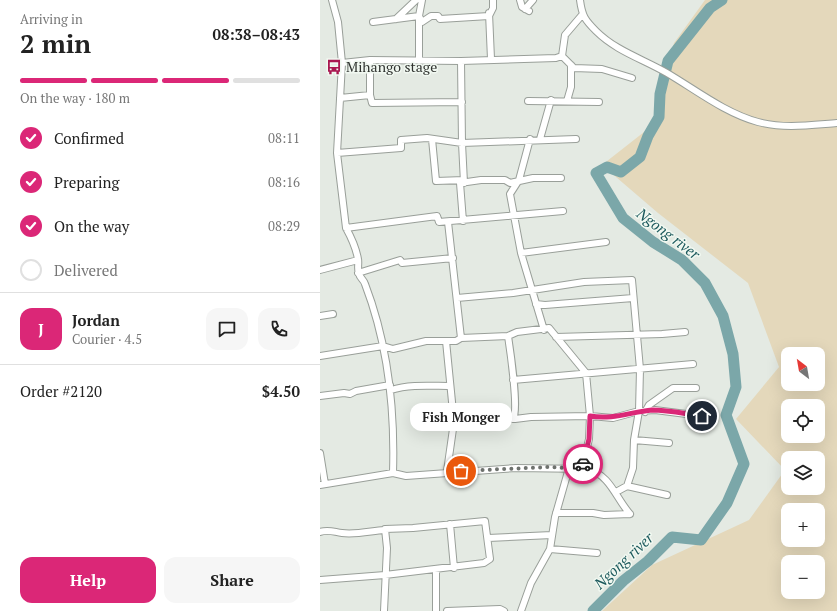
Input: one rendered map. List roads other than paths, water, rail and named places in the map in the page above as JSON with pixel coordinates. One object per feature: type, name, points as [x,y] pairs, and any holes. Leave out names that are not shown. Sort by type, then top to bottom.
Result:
[{"type":"street","points":[[332,0],[338,22],[342,63],[337,153],[346,228],[351,237],[358,260],[358,273],[364,282],[383,346],[390,388],[394,442],[393,473]]},
{"type":"street","points":[[396,19],[416,0]]},
{"type":"street","points":[[419,61],[419,16],[422,0]]},
{"type":"street","points":[[489,0],[491,59]]},
{"type":"street","points":[[489,16],[493,8],[493,0]]},
{"type":"street","points":[[520,0],[522,7],[527,10],[533,0]]},
{"type":"street","points":[[580,0],[582,15],[597,32],[612,43],[666,72],[734,112],[757,122],[774,125],[791,126],[837,123]]},
{"type":"street","points":[[562,56],[565,35],[582,15]]},
{"type":"street","points":[[373,22],[419,16]]},
{"type":"street","points":[[419,16],[422,22],[431,16],[438,16],[440,19],[445,20],[456,17],[464,18],[489,16]]},
{"type":"street","points":[[342,63],[370,60],[461,61],[556,58],[562,56]]},
{"type":"street","points":[[562,56],[570,62],[574,68],[602,69],[632,78]]},
{"type":"street","points":[[370,60],[370,95],[372,103],[462,102]]},
{"type":"street","points":[[461,61],[464,182]]},
{"type":"street","points":[[567,101],[571,87],[572,71],[570,62]]},
{"type":"street","points":[[340,98],[370,95]]},
{"type":"street","points":[[540,139],[551,100]]},
{"type":"street","points":[[528,101],[551,100],[599,102]]},
{"type":"street","points":[[337,153],[401,148],[401,140],[432,139],[462,142],[530,139],[576,139]]},
{"type":"street","points":[[432,139],[436,181],[464,182],[505,180],[510,182],[549,177],[561,178]]},
{"type":"street","points":[[530,139],[519,180],[510,194],[521,253],[544,330]]},
{"type":"street","points":[[463,221],[459,185],[464,182]]},
{"type":"street","points":[[346,228],[437,216],[440,222],[448,222],[563,212]]},
{"type":"street","points":[[448,222],[461,338]]},
{"type":"street","points":[[521,253],[606,242]]},
{"type":"street","points":[[358,273],[400,260],[402,262],[420,262],[453,258]]},
{"type":"street","points":[[320,270],[358,260]]},
{"type":"street","points":[[456,298],[532,291],[584,282],[631,280],[640,369],[642,411],[634,440],[633,468],[627,486]]},
{"type":"street","points":[[536,304],[545,305],[633,298]]},
{"type":"street","points":[[320,316],[333,314]]},
{"type":"street","points":[[320,356],[383,346],[393,349],[426,341],[456,341],[461,338],[508,336],[517,332],[544,330],[545,328],[548,328],[586,373],[590,416],[589,439],[582,469]]},
{"type":"street","points":[[556,338],[685,332]]},
{"type":"street","points":[[508,336],[513,380],[515,419],[531,417],[590,416],[613,418],[642,411],[655,410],[702,416]]},
{"type":"street","points":[[446,341],[454,422],[447,471]]},
{"type":"street","points":[[513,380],[693,364]]},
{"type":"street","points":[[320,396],[344,393],[350,394],[400,387],[450,386]]},
{"type":"street","points":[[642,411],[673,388],[696,388]]},
{"type":"street","points":[[634,440],[669,443]]},
{"type":"street","points":[[320,452],[322,485],[393,473],[406,476],[447,471],[516,468],[582,469],[597,472],[605,478],[630,514],[604,515],[593,513],[556,513]]},
{"type":"street","points":[[521,611],[531,583],[550,548],[556,513],[569,468]]},
{"type":"street","points":[[616,492],[627,486],[667,495]]},
{"type":"street","points":[[320,532],[335,531],[346,533],[384,530],[387,528],[413,528],[485,521],[490,559],[477,565],[454,568],[320,580]]},
{"type":"street","points":[[450,524],[454,568]]},
{"type":"street","points":[[384,530],[387,548],[384,611]]},
{"type":"street","points":[[488,538],[552,535]]},
{"type":"street","points":[[550,548],[597,553]]},
{"type":"street","points":[[436,570],[436,611]]},
{"type":"street","points":[[447,611],[500,609],[504,611]]},
{"type":"waterway","name":"Ngong river","points":[[593,611],[623,581],[648,561],[672,537],[701,540],[727,503],[744,464],[726,415],[736,387],[733,354],[723,316],[705,283],[682,260],[653,242],[623,218],[596,173],[607,167],[621,172],[640,157],[648,136],[659,117],[660,94],[668,61],[710,8],[722,0]]},
{"type":"place","name":"Mihango stage","points":[[334,67]]},
{"type":"place","name":"Fish Monger","points":[[461,471]]}]
